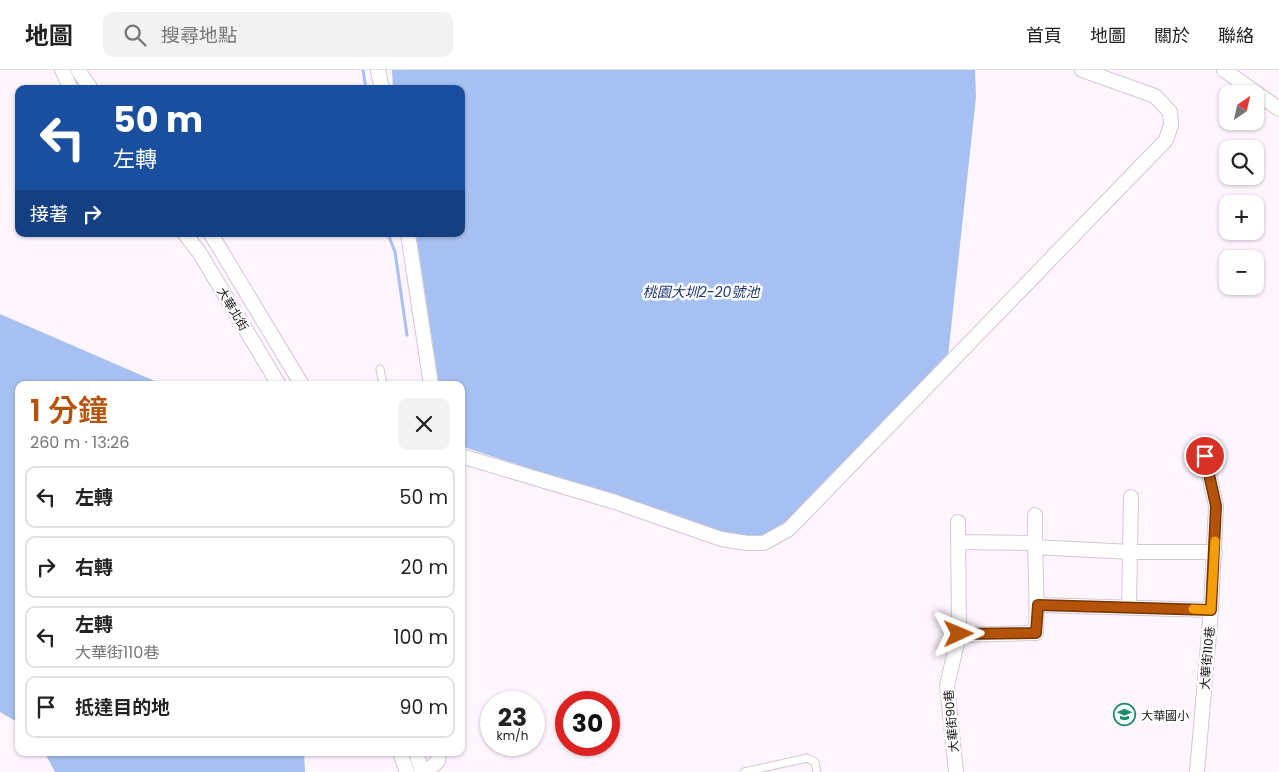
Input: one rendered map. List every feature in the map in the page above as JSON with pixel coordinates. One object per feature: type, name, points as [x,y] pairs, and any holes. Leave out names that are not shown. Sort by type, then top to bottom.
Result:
[{"type":"street","points":[[62,70],[69,85]]},
{"type":"street","points":[[378,70],[381,85]]},
{"type":"street","points":[[465,457],[615,502],[721,539],[747,543],[764,543],[789,529],[1166,140],[1171,125],[1170,112],[1154,96],[1082,70]]},
{"type":"street","points":[[1224,70],[1279,109]]},
{"type":"street","points":[[79,71],[88,85]]},
{"type":"street","name":"大華北街","points":[[187,237],[199,252],[277,381]]},
{"type":"street","name":"大華北街","points":[[213,237],[300,381]]},
{"type":"street","points":[[408,237],[431,381]]},
{"type":"street","name":"大華街110巷","points":[[1197,772],[1215,552],[1216,506],[1205,456]]},
{"type":"street","points":[[1129,608],[1131,497]]},
{"type":"street","points":[[959,634],[1036,633],[1038,605],[1034,545],[1035,515]]},
{"type":"street","name":"大華街90巷","points":[[956,772],[947,685],[959,634],[958,522]]},
{"type":"street","points":[[958,542],[1131,552],[1215,552]]},
{"type":"street","points":[[1038,605],[1211,610]]},
{"type":"street","points":[[401,756],[407,772]]},
{"type":"street","points":[[417,756],[422,772]]},
{"type":"street","points":[[426,772],[438,761],[439,756]]},
{"type":"lane","points":[[380,369],[382,381]]},
{"type":"lane","points":[[744,772],[807,758],[815,762],[817,772]]},
{"type":"water","name":"桃園大圳2-20號池","points":[[392,70],[975,70],[976,97],[948,356],[786,527],[762,538],[736,537],[465,447],[465,381],[438,381],[416,237],[465,237],[465,85],[393,85]]},
{"type":"water","points":[[0,314],[155,381],[15,381],[15,721],[0,712]]},
{"type":"water","points":[[47,756],[304,756],[305,772],[55,772]]},
{"type":"waterway","points":[[363,70],[365,85]]},
{"type":"waterway","points":[[389,237],[395,252],[407,335]]},
{"type":"slow traffic","points":[[1193,609],[1211,610],[1215,541]]},
{"type":"place","name":"大華國小","points":[[1125,715]]},
{"type":"route","points":[[959,634],[1036,633],[1038,605],[1211,610],[1216,506],[1205,456]]}]
